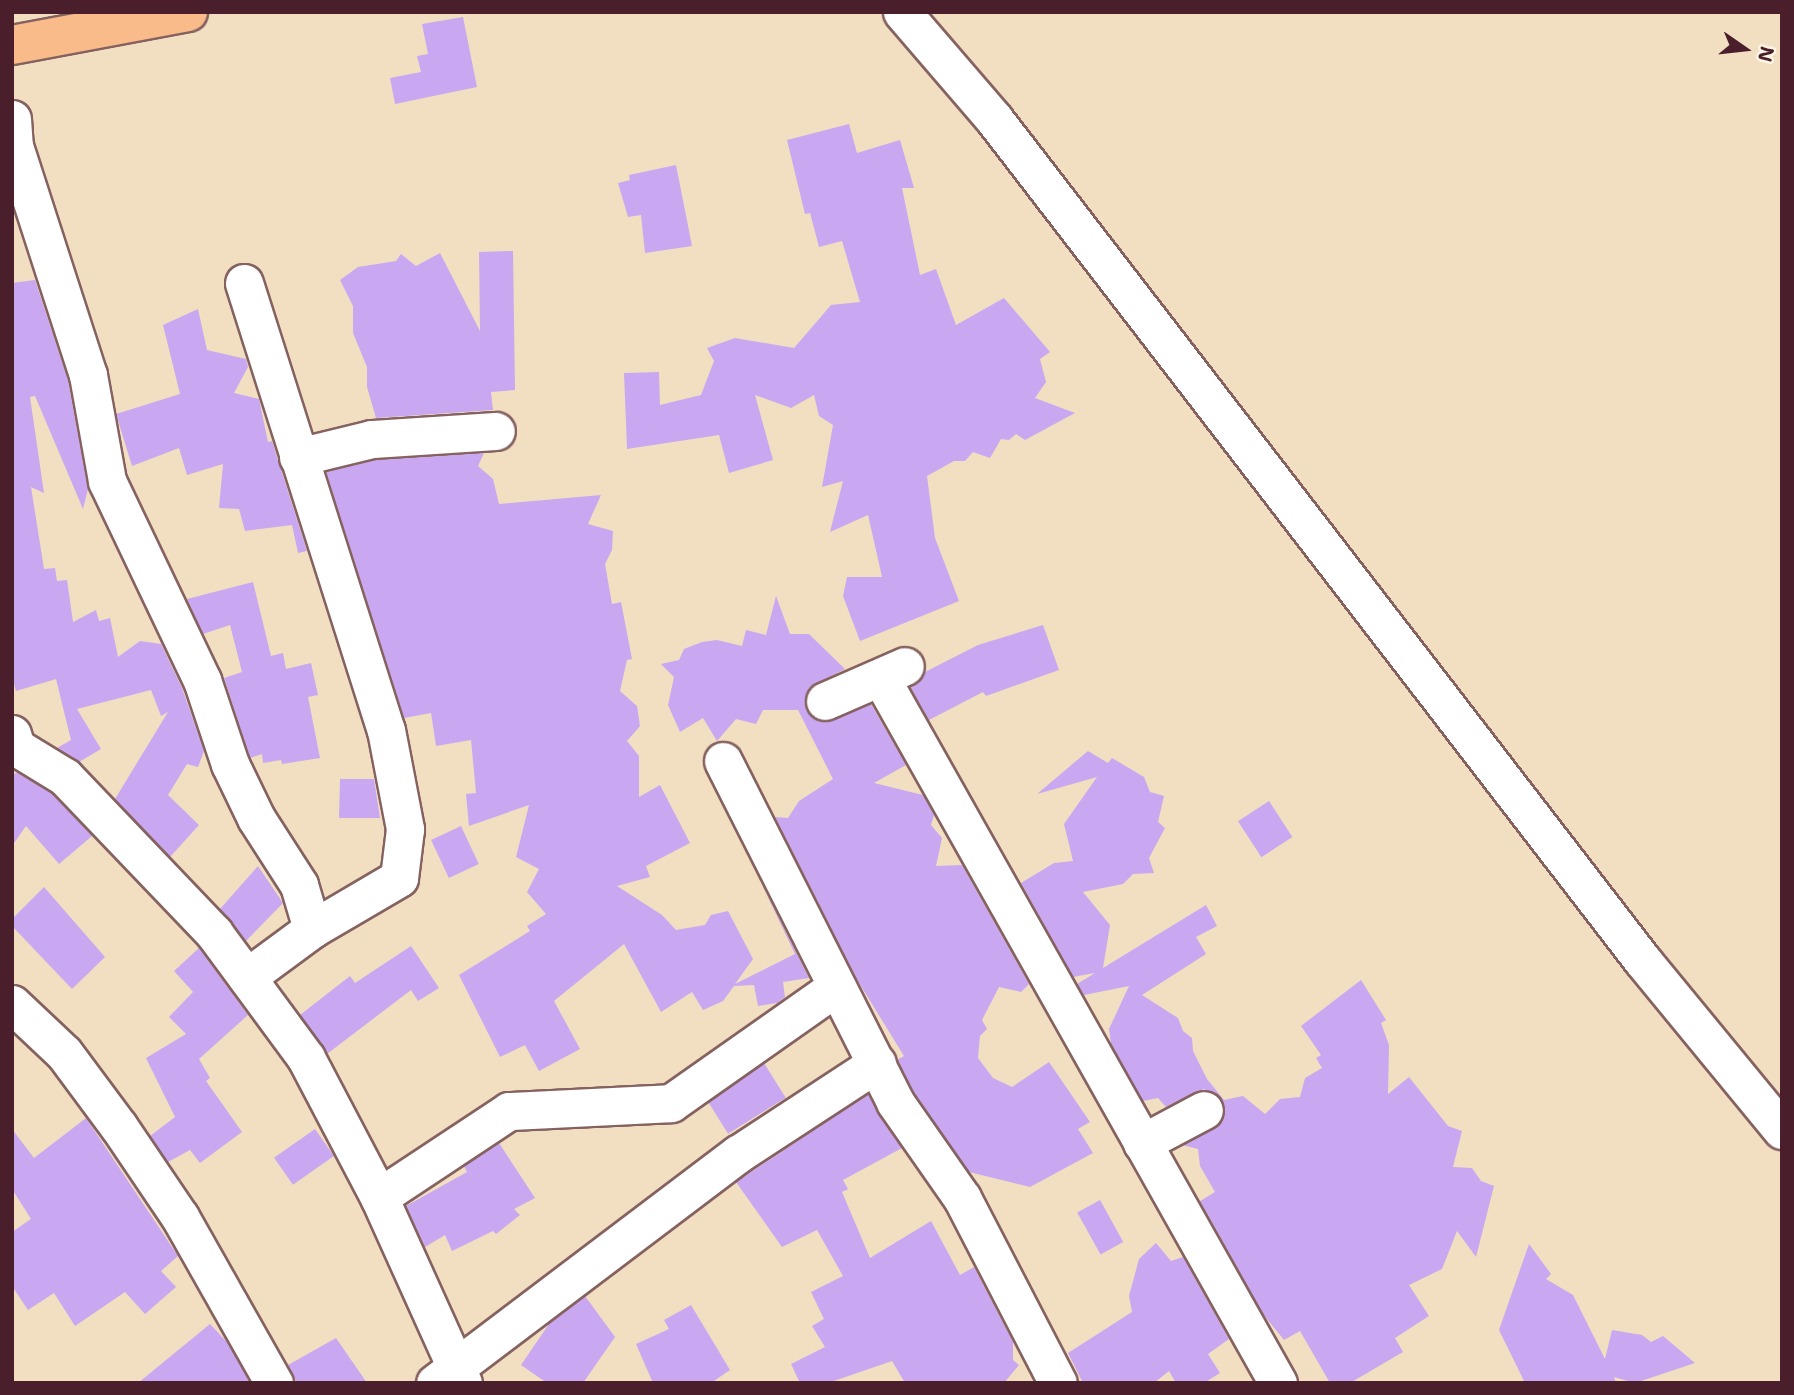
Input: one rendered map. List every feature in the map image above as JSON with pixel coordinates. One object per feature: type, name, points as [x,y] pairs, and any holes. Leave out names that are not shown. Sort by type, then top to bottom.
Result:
[{"type":"main road","points":[[12,46],[188,12]]},
{"type":"street","points":[[902,12],[994,119],[1643,961],[1782,1130]]},
{"type":"street","points":[[12,119],[14,146],[88,375],[107,481],[202,680],[230,764],[256,818],[299,885],[312,929]]},
{"type":"street","points":[[244,283],[386,730],[405,829],[399,878],[312,929],[247,978]]},
{"type":"street","points":[[298,457],[372,439],[496,431]]},
{"type":"street","points":[[825,701],[893,673],[1270,1380]]},
{"type":"street","points":[[12,734],[16,747],[65,777],[214,933],[306,1058],[379,1197],[451,1377],[738,1154],[877,1063]]},
{"type":"street","points":[[723,761],[895,1102],[962,1198],[1058,1383]]},
{"type":"street","points":[[379,1197],[509,1111],[671,1103],[836,987]]},
{"type":"street","points":[[12,1004],[64,1053],[119,1127],[194,1241],[274,1383]]},
{"type":"street","points":[[1142,1143],[1203,1110]]},
{"type":"building","points":[[463,17],[477,87],[395,104],[390,78],[421,72],[417,56],[428,54],[422,24]]},
{"type":"building","points":[[849,124],[857,153],[900,140],[914,188],[902,188],[920,275],[936,269],[956,325],[1004,298],[1050,352],[1040,359],[1046,382],[1035,398],[1075,413],[1025,440],[1016,434],[1009,440],[1001,439],[990,458],[973,452],[965,461],[954,461],[927,476],[935,538],[959,601],[860,641],[843,596],[847,577],[882,577],[868,515],[830,532],[843,481],[822,487],[833,425],[819,416],[814,395],[791,408],[755,395],[773,460],[729,473],[719,435],[627,449],[624,373],[659,372],[660,405],[701,395],[714,361],[707,348],[735,338],[794,348],[831,305],[860,302],[842,241],[819,247],[810,213],[805,214],[787,140]]},
{"type":"building","points":[[676,165],[692,246],[645,253],[641,215],[628,217],[618,183],[630,180],[629,175]]},
{"type":"building","points":[[513,251],[515,390],[491,392],[493,410],[376,418],[367,387],[367,367],[353,333],[353,306],[340,280],[358,267],[396,261],[401,254],[416,266],[440,253],[480,331],[479,252]]},
{"type":"building","points":[[35,280],[68,380],[88,489],[83,509],[35,396],[30,397],[44,493],[31,487],[44,569],[55,568],[57,581],[67,580],[73,622],[96,610],[99,621],[110,618],[118,657],[140,641],[161,644],[182,688],[204,751],[198,767],[187,764],[168,795],[199,825],[170,857],[115,799],[168,712],[161,716],[151,690],[77,709],[101,749],[79,762],[57,748],[71,740],[56,679],[16,691],[12,677],[12,283]]},
{"type":"building","points":[[198,309],[207,350],[246,359],[248,367],[234,393],[259,399],[268,442],[272,441],[307,551],[298,553],[292,525],[245,531],[239,509],[219,508],[223,464],[187,475],[179,448],[132,466],[116,414],[180,394],[163,325]]},
{"type":"building","points":[[484,453],[478,466],[493,479],[499,504],[601,495],[588,524],[613,531],[612,550],[605,564],[612,604],[621,602],[632,659],[627,660],[620,691],[637,706],[640,726],[627,741],[639,756],[639,797],[660,785],[690,843],[646,866],[650,877],[617,886],[662,915],[676,930],[705,925],[711,915],[728,911],[753,959],[735,984],[795,954],[762,885],[809,978],[783,982],[785,997],[777,1003],[758,1006],[754,985],[734,986],[723,1001],[703,1010],[692,992],[661,1012],[624,944],[554,1001],[580,1049],[539,1071],[525,1045],[500,1057],[459,975],[530,931],[527,926],[546,914],[527,892],[539,869],[516,857],[529,805],[469,826],[466,794],[476,793],[471,740],[436,746],[431,713],[404,718],[326,472],[375,460]]},
{"type":"building","points":[[253,582],[271,656],[283,653],[286,669],[311,663],[318,695],[308,697],[320,758],[282,764],[281,760],[263,763],[262,754],[250,758],[224,678],[242,672],[230,625],[203,634],[187,599]]},
{"type":"building","points":[[776,596],[790,634],[809,634],[845,669],[809,688],[806,710],[823,722],[871,704],[906,765],[874,783],[923,795],[934,815],[931,825],[942,838],[936,866],[962,865],[1029,984],[1021,992],[999,987],[982,1020],[987,1029],[980,1036],[978,1058],[993,1078],[1012,1087],[1049,1062],[1090,1122],[1078,1129],[1093,1153],[1030,1187],[969,1172],[913,1091],[897,1060],[904,1056],[856,978],[775,817],[788,818],[799,801],[833,779],[798,710],[763,710],[756,724],[736,719],[717,741],[703,718],[680,732],[668,705],[674,677],[661,664],[679,660],[684,649],[702,642],[717,640],[742,646],[746,630],[766,635]]},
{"type":"building","points":[[1043,625],[1059,670],[986,696],[983,692],[929,720],[910,687],[925,672],[978,645]]},
{"type":"building","points":[[1088,751],[1108,763],[1112,758],[1144,777],[1150,792],[1164,796],[1158,822],[1165,828],[1149,858],[1154,873],[1133,874],[1123,884],[1083,892],[1110,925],[1103,968],[1206,905],[1217,926],[1196,937],[1206,954],[1142,995],[1178,1018],[1183,1031],[1192,1038],[1193,1051],[1207,1079],[1224,1100],[1243,1096],[1265,1114],[1280,1099],[1300,1097],[1305,1078],[1322,1068],[1316,1058],[1321,1055],[1301,1026],[1361,980],[1386,1020],[1381,1023],[1389,1045],[1388,1094],[1409,1077],[1448,1126],[1462,1131],[1453,1167],[1472,1168],[1481,1181],[1494,1186],[1476,1257],[1457,1231],[1442,1269],[1409,1285],[1429,1316],[1395,1338],[1403,1352],[1350,1383],[1330,1383],[1300,1331],[1284,1340],[1263,1314],[1200,1201],[1215,1192],[1200,1166],[1198,1149],[1182,1145],[1221,1122],[1222,1100],[1204,1089],[1166,1107],[1158,1098],[1143,1101],[1111,1044],[1109,1029],[1129,986],[1084,995],[1077,984],[1095,973],[1073,977],[1021,883],[1054,863],[1073,861],[1064,824],[1097,777],[1037,794]]},
{"type":"building","points":[[18,773],[52,793],[92,836],[59,864],[26,826],[12,846],[12,774]]},
{"type":"building","points":[[340,779],[374,779],[380,818],[339,818]]},
{"type":"building","points":[[1269,801],[1292,837],[1261,857],[1238,821]]},
{"type":"building","points":[[461,826],[479,864],[449,878],[431,840]]},
{"type":"building","points":[[258,866],[283,903],[246,941],[220,909]]},
{"type":"building","points":[[44,887],[105,957],[72,989],[12,926],[12,919]]},
{"type":"building","points":[[411,946],[439,988],[418,1001],[411,990],[327,1054],[300,1015],[350,976],[355,983]]},
{"type":"building","points":[[199,948],[248,1015],[199,1059],[210,1078],[206,1081],[242,1132],[200,1163],[190,1150],[168,1162],[150,1136],[175,1117],[146,1058],[186,1034],[169,1017],[193,992],[174,971]]},
{"type":"building","points":[[764,1063],[786,1098],[728,1134],[706,1099]]},
{"type":"building","points":[[868,1094],[902,1148],[843,1180],[848,1189],[842,1192],[870,1258],[931,1221],[960,1275],[974,1267],[1013,1342],[1013,1360],[1019,1365],[1004,1383],[905,1383],[892,1361],[828,1383],[800,1383],[791,1364],[825,1347],[812,1326],[824,1319],[811,1292],[843,1276],[817,1230],[782,1247],[736,1182]]},
{"type":"building","points":[[86,1118],[178,1256],[161,1271],[176,1287],[145,1314],[125,1292],[75,1326],[54,1293],[28,1310],[12,1286],[12,1232],[31,1219],[12,1189],[12,1129],[34,1158]]},
{"type":"building","points":[[315,1129],[334,1156],[293,1185],[274,1158]]},
{"type":"building","points":[[499,1143],[535,1198],[514,1209],[520,1215],[496,1234],[493,1231],[452,1251],[445,1235],[425,1247],[406,1206],[467,1172],[464,1166]]},
{"type":"building","points":[[1100,1200],[1123,1242],[1101,1255],[1077,1213]]},
{"type":"building","points":[[1156,1243],[1171,1261],[1183,1257],[1229,1339],[1208,1354],[1220,1373],[1204,1383],[1176,1383],[1169,1371],[1154,1383],[1083,1383],[1068,1353],[1132,1312],[1129,1296],[1139,1259]]},
{"type":"building","points":[[1529,1244],[1551,1274],[1546,1279],[1573,1295],[1605,1359],[1612,1330],[1642,1335],[1651,1342],[1663,1336],[1695,1363],[1635,1383],[1614,1377],[1616,1383],[1525,1383],[1499,1330]]},
{"type":"building","points":[[585,1296],[615,1337],[583,1383],[547,1383],[521,1365],[551,1321]]},
{"type":"building","points":[[691,1305],[730,1370],[711,1383],[653,1383],[636,1344],[669,1329],[664,1320]]},
{"type":"building","points":[[210,1324],[227,1342],[250,1383],[138,1383]]},
{"type":"building","points":[[336,1338],[367,1383],[297,1383],[288,1365]]}]
